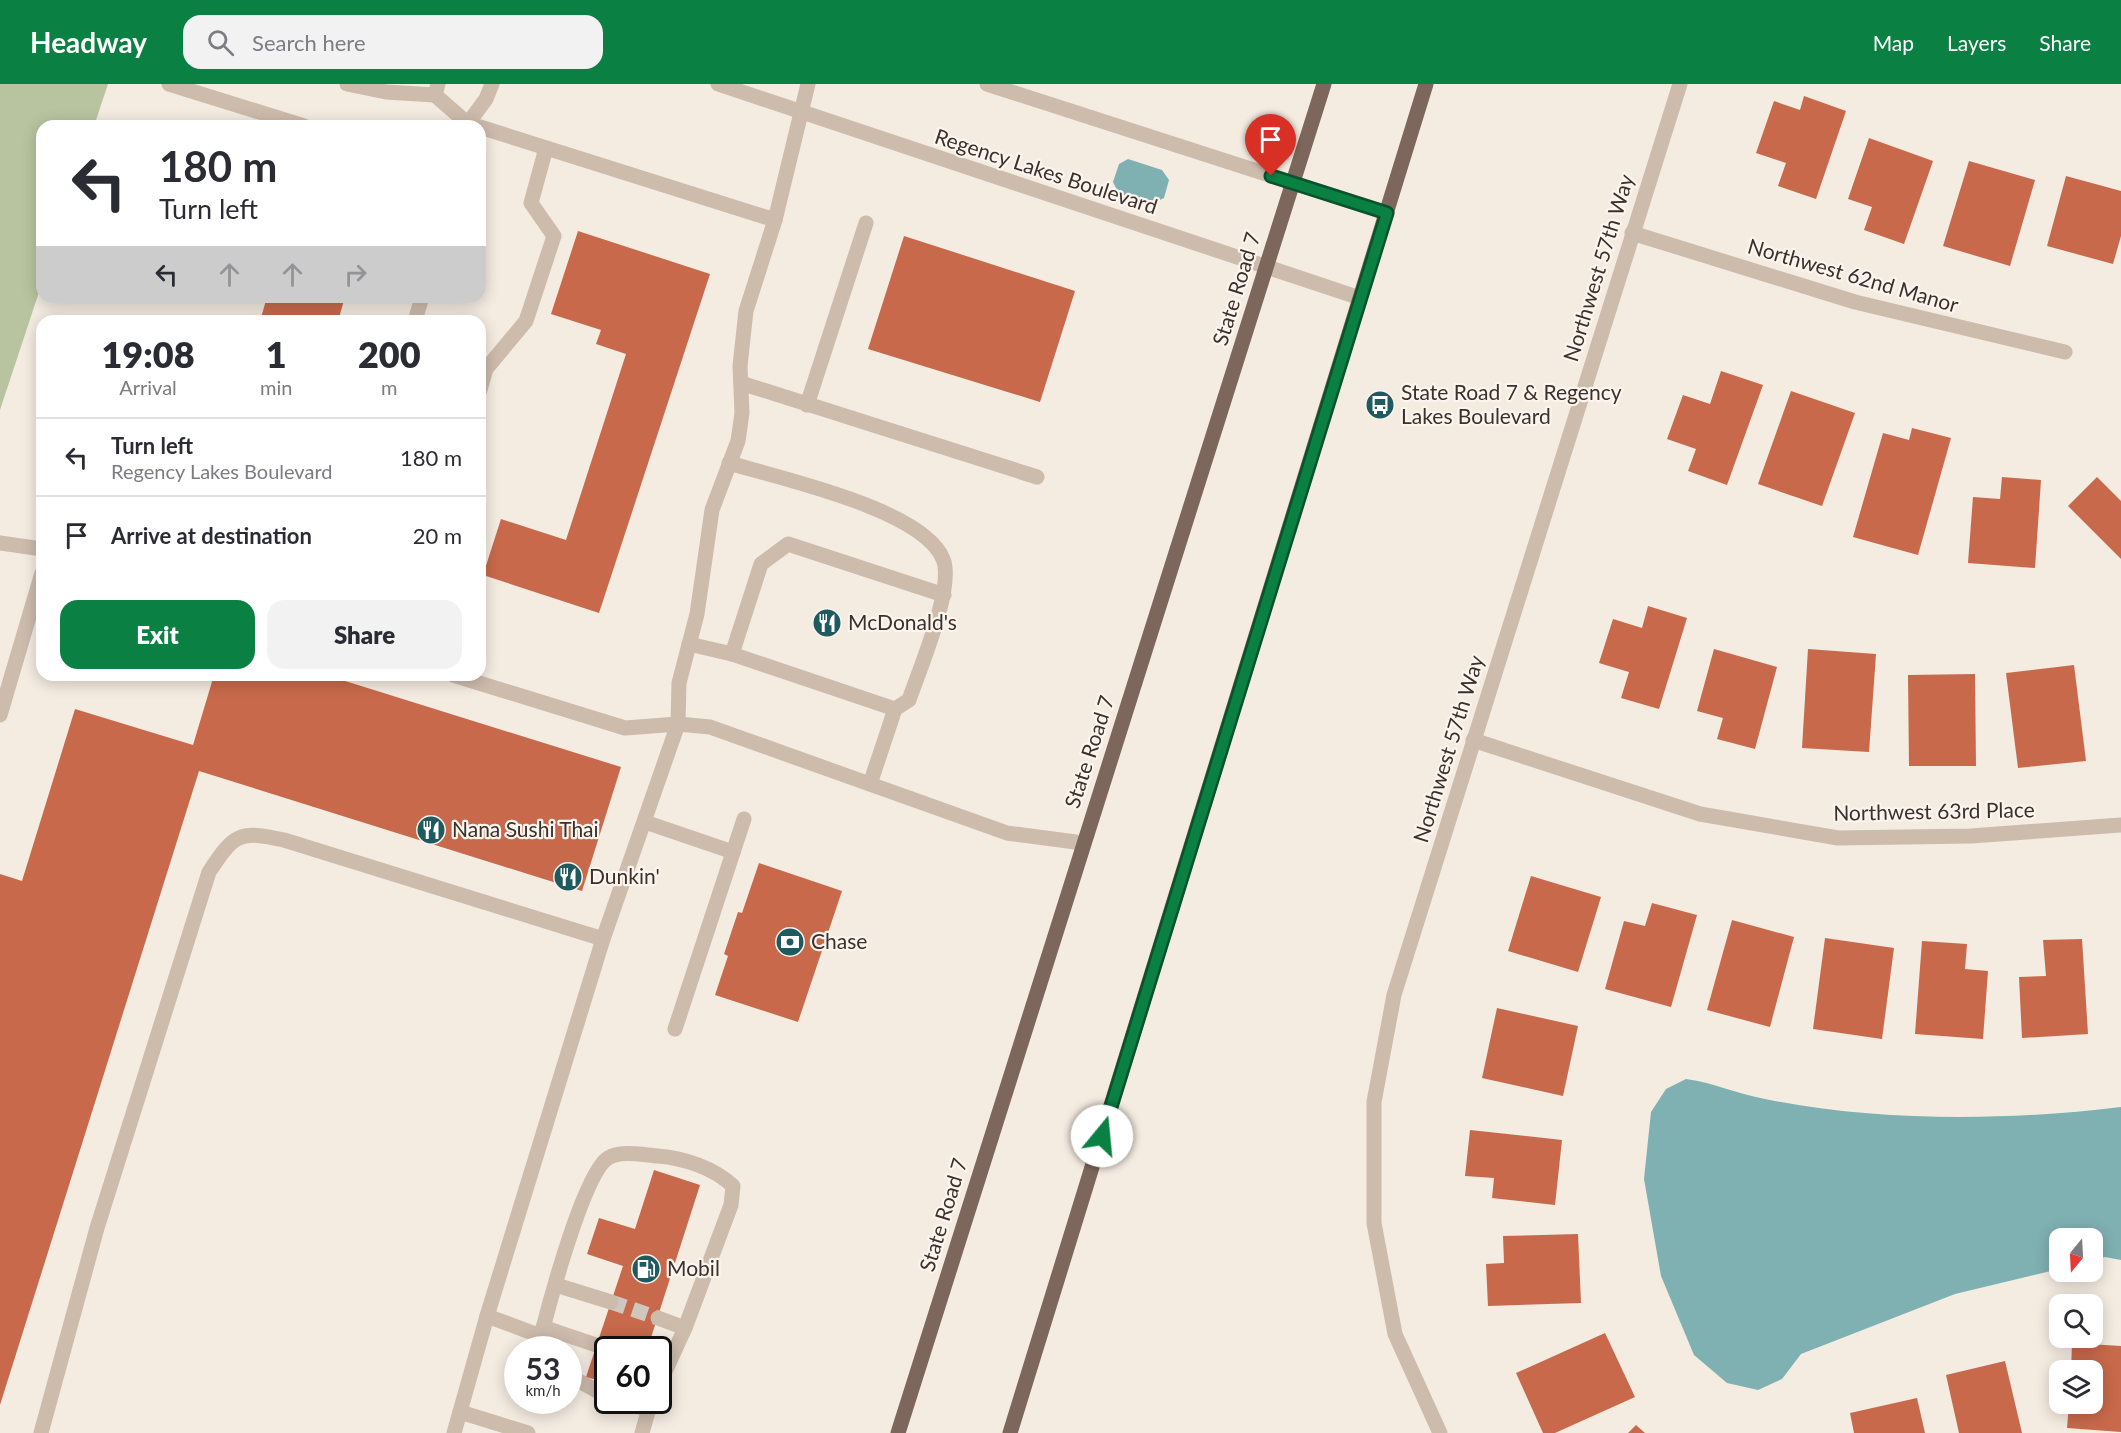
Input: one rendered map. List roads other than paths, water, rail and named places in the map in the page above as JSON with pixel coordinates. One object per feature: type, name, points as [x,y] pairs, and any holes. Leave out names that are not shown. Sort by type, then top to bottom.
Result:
[{"type":"main road","name":"State Road 7","points":[[898,1433],[1324,84]]},
{"type":"main road","points":[[1010,1433],[1426,84]]},
{"type":"street","points":[[347,84],[386,92],[436,90],[464,120]]},
{"type":"street","points":[[473,120],[492,84]]},
{"type":"street","name":"Regency Lakes Boulevard","points":[[718,84],[1360,298]]},
{"type":"street","points":[[454,1433],[487,1316],[603,939],[678,724],[679,683],[697,614],[712,510],[738,441],[742,413],[741,383],[746,311],[776,220],[808,84]]},
{"type":"street","points":[[987,84],[1387,213]]},
{"type":"street","name":"Northwest 57th Way","points":[[1440,1433],[1395,1334],[1374,1222],[1374,1102],[1394,994],[1680,84]]},
{"type":"street","points":[[179,86],[285,120]]},
{"type":"street","points":[[486,131],[776,220]]},
{"type":"street","points":[[486,369],[526,321],[554,236],[531,203],[546,148]]},
{"type":"street","points":[[807,405],[866,223]]},
{"type":"street","name":"Northwest 62nd Manor","points":[[1632,233],[1855,302],[2065,352]]},
{"type":"street","points":[[741,383],[1037,477]]},
{"type":"street","points":[[729,463],[879,508],[929,540],[944,560],[944,595],[909,700],[895,709],[870,784]]},
{"type":"street","points":[[0,543],[36,548]]},
{"type":"street","points":[[732,654],[761,564],[788,544],[944,595]]},
{"type":"street","points":[[0,715],[36,593]]},
{"type":"street","points":[[689,644],[732,654],[895,709]]},
{"type":"street","points":[[472,681],[625,728],[678,724],[710,727],[1007,833],[1083,843]]},
{"type":"street","name":"Northwest 63rd Place","points":[[1473,740],[1700,814],[1838,838],[1971,836],[2121,825]]},
{"type":"street","points":[[675,1029],[744,819]]},
{"type":"street","points":[[645,822],[733,852]]},
{"type":"street","points":[[41,1433],[98,1228],[209,872],[227,846],[237,839],[255,833],[284,840],[603,939]]},
{"type":"street","points":[[544,1336],[542,1331],[592,1177],[608,1158],[627,1154],[666,1157],[718,1173],[733,1186],[731,1205],[685,1328],[672,1351]]},
{"type":"street","points":[[556,1285],[611,1302]]},
{"type":"street","points":[[487,1316],[594,1344]]},
{"type":"street","points":[[658,1318],[685,1328]]},
{"type":"street","points":[[459,1412],[528,1433]]},
{"type":"street","points":[[642,1433],[647,1414]]},
{"type":"water","points":[[1128,159],[1162,170],[1169,180],[1164,198],[1151,204],[1119,194],[1113,182],[1119,164]]},
{"type":"water","points":[[1686,1079],[1755,1097],[1808,1107],[1943,1117],[2033,1115],[2121,1107],[2121,1260],[2103,1258],[2103,1228],[2049,1228],[2049,1271],[1955,1294],[1801,1354],[1782,1379],[1758,1390],[1727,1383],[1694,1355],[1661,1276],[1644,1179],[1651,1112],[1666,1089]]},
{"type":"tunnel","points":[[611,1302],[658,1318]]},
{"type":"place","name":"State Road 7 & Regency Lakes Boulevard","points":[[1380,405]]},
{"type":"place","name":"McDonald's","points":[[827,623]]},
{"type":"place","name":"Nana Sushi Thai","points":[[431,830]]},
{"type":"place","name":"Dunkin'","points":[[568,877]]},
{"type":"place","name":"Chase","points":[[790,942]]},
{"type":"place","name":"Mobil","points":[[646,1269]]}]
